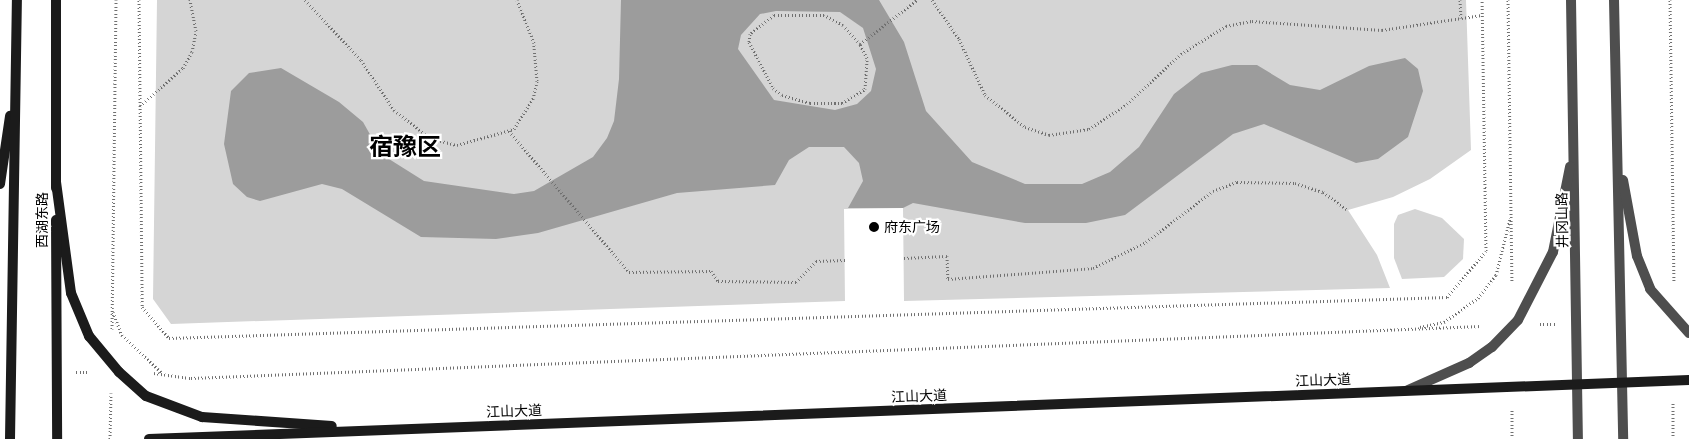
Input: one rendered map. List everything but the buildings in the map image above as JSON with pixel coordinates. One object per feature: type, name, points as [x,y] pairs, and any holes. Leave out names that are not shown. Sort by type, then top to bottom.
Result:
[{"type":"main road","name":"西湖东路","points":[[10,439],[17,0]]},
{"type":"main road","name":"西湖东路","points":[[56,0],[57,439]]},
{"type":"main road","points":[[0,184],[16,75]]},
{"type":"main road","points":[[56,182],[71,293],[89,336],[111,364],[146,396],[202,417],[382,430]]},
{"type":"main road","name":"江山大道","points":[[149,439],[1689,380]]},
{"type":"street","name":"井冈山路","points":[[1571,0],[1579,384],[1578,439]]},
{"type":"street","points":[[1614,0],[1623,439]]},
{"type":"street","points":[[1617,146],[1636,256],[1650,289],[1674,320],[1689,333]]},
{"type":"street","points":[[1407,391],[1456,370],[1492,347],[1513,325],[1553,252],[1574,149]]},
{"type":"path","points":[[110,439],[116,0]]},
{"type":"path","points":[[139,0],[142,307],[168,338],[1447,297],[1486,251],[1482,0]]},
{"type":"path","points":[[140,106],[183,68],[192,52],[196,31],[190,0]]},
{"type":"path","points":[[305,0],[361,60],[394,110],[430,138],[457,145],[509,131],[524,115],[537,82],[534,43],[517,0]]},
{"type":"path","points":[[860,44],[917,0]]},
{"type":"path","points":[[932,0],[959,39],[986,96],[1025,127],[1048,135],[1089,129],[1127,104],[1181,54],[1226,26],[1252,21],[1382,30],[1482,15]]},
{"type":"path","points":[[1460,0],[1461,18]]},
{"type":"path","points":[[1508,0],[1512,287]]},
{"type":"path","points":[[1670,0],[1674,320]]},
{"type":"path","points":[[774,15],[824,15],[843,26],[860,44],[867,58],[865,89],[842,103],[810,103],[773,88],[749,42],[750,34],[774,15]]},
{"type":"path","points":[[509,131],[628,272],[711,271],[718,281],[796,282],[816,261],[845,260]]},
{"type":"path","points":[[904,258],[947,256],[948,279],[1093,268],[1146,242],[1213,191],[1238,182],[1295,183],[1323,192],[1348,210]]},
{"type":"path","points":[[1411,329],[1444,322],[1478,298],[1496,275],[1512,211]]},
{"type":"path","points":[[112,309],[122,335],[162,373]]},
{"type":"path","points":[[119,372],[162,373],[191,378],[1578,323]]},
{"type":"path","points":[[1673,439],[1674,380]]},
{"type":"path","points":[[1512,387],[1512,439]]},
{"type":"shaded area","points":[[157,0],[1466,0],[1471,150],[1430,179],[1393,197],[1348,210],[1377,255],[1390,288],[904,301],[903,208],[844,209],[845,301],[171,324],[153,299]]},
{"type":"shaded area","points":[[621,0],[879,0],[904,42],[926,111],[972,162],[1025,184],[1082,184],[1110,172],[1139,147],[1174,94],[1201,73],[1232,65],[1257,65],[1290,85],[1320,90],[1369,66],[1405,58],[1418,69],[1423,91],[1408,137],[1378,159],[1356,163],[1264,124],[1233,134],[1125,215],[1086,223],[1025,223],[913,203],[903,208],[848,208],[863,181],[859,163],[844,147],[809,147],[789,160],[775,185],[677,193],[538,233],[496,239],[421,237],[342,189],[322,184],[260,201],[247,197],[233,184],[224,144],[231,91],[249,73],[281,68],[339,102],[363,122],[381,154],[424,181],[514,194],[534,191],[593,157],[607,138],[614,121],[619,79]],"holes":[[[776,11],[840,12],[863,28],[876,69],[871,91],[857,104],[835,110],[774,100],[738,49],[741,35],[760,14]]]},
{"type":"shaded area","points":[[1415,209],[1442,218],[1464,239],[1463,259],[1444,277],[1402,279],[1394,258],[1394,224],[1398,215]]},
{"type":"place","name":"府东广场","points":[[874,227]]},
{"type":"district","name":"宿豫区","points":[[405,147]]}]
